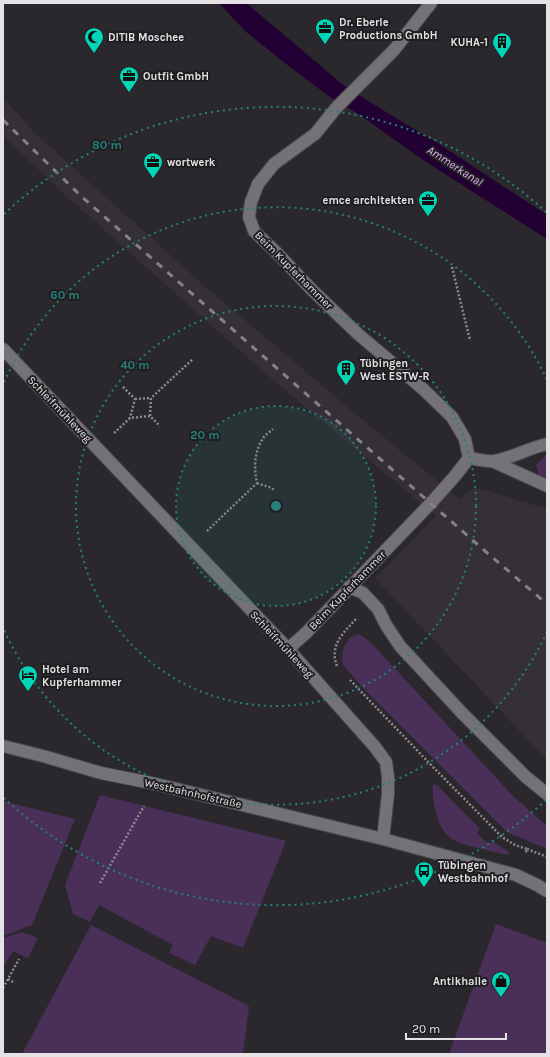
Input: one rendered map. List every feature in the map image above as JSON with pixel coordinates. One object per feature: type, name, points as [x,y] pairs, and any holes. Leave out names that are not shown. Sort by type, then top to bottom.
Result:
[{"type":"street","name":"Beim Kupferhammer","points":[[288,649],[306,633],[431,503],[469,458],[464,438],[452,417],[423,389],[358,334],[312,290],[254,231],[249,217],[251,202],[258,184],[274,164],[315,134],[338,107],[394,50],[431,3]]},
{"type":"street","name":"Schleifmühleweg","points":[[3,349],[288,649],[375,747],[386,762],[388,777],[388,794],[383,839]]},
{"type":"street","points":[[492,461],[510,457],[536,446],[547,444]]},
{"type":"street","points":[[469,458],[492,461],[547,486]]},
{"type":"street","points":[[349,587],[363,592],[378,609],[386,625],[400,646],[462,713],[526,778],[547,794]]},
{"type":"street","name":"Westbahnhofstraße","points":[[3,746],[101,772],[383,839]]},
{"type":"street","points":[[383,839],[516,875],[547,891]]},
{"type":"path","points":[[452,267],[470,340]]},
{"type":"path","points":[[135,399],[151,398],[194,359]]},
{"type":"path","points":[[124,387],[135,399]]},
{"type":"path","points":[[151,398],[150,416],[160,426]]},
{"type":"path","points":[[98,449],[130,418],[135,399]]},
{"type":"path","points":[[130,418],[150,416]]},
{"type":"path","points":[[272,429],[262,439],[255,458],[254,471],[257,483],[263,486],[271,487],[274,490]]},
{"type":"path","points":[[190,546],[257,483]]},
{"type":"path","points":[[337,666],[334,658],[336,646],[342,634],[372,603]]},
{"type":"path","points":[[348,678],[502,837],[515,845],[547,857]]},
{"type":"path","points":[[100,883],[156,784]]},
{"type":"path","points":[[516,875],[527,850]]},
{"type":"path","points":[[3,988],[19,959]]},
{"type":"path","points":[[8,979],[13,982]]},
{"type":"shaded area","points":[[3,97],[36,134],[200,282],[459,499],[475,487],[547,509],[547,760],[375,578],[436,516],[266,374],[74,203],[20,152],[3,135]]},
{"type":"shaded area","points":[[547,454],[547,479],[539,476],[536,465]]},
{"type":"shaded area","points":[[358,634],[374,646],[513,796],[547,826],[547,849],[507,832],[365,690],[343,665],[342,658],[344,647],[350,638]]},
{"type":"shaded area","points":[[433,785],[437,785],[480,829],[477,833],[488,844],[492,841],[509,852],[508,855],[462,844],[446,834],[442,829],[436,813],[433,799]]},
{"type":"shaded area","points":[[100,795],[286,841],[243,948],[211,936],[195,965],[169,953],[173,945],[99,905],[90,922],[73,914],[65,885]]},
{"type":"shaded area","points":[[3,801],[75,819],[32,925],[3,936]]},
{"type":"shaded area","points":[[496,924],[547,943],[547,1054],[449,1054]]},
{"type":"shaded area","points":[[91,925],[249,1006],[243,1054],[22,1054]]},
{"type":"shaded area","points":[[22,932],[38,938],[28,958],[13,951],[3,968],[3,938]]},
{"type":"water","name":"Ammerkanal","points":[[219,3],[247,3],[342,84],[439,144],[547,215],[547,239],[423,160],[360,115],[330,97],[245,31]]},
{"type":"railway","points":[[3,120],[82,197],[547,604]]},
{"type":"place","name":"Dr. Eberle Productions GmbH","points":[[325,45]]},
{"type":"place","name":"DITIB Moschee","points":[[94,54]]},
{"type":"place","name":"KUHA-1","points":[[502,59]]},
{"type":"place","name":"Outfit GmbH","points":[[129,93]]},
{"type":"place","name":"wortwerk","points":[[153,179]]},
{"type":"place","name":"emce architekten","points":[[428,217]]},
{"type":"place","name":"Tübingen West ESTW-R","points":[[346,386]]},
{"type":"place","name":"Hotel am Kupferhammer","points":[[28,692]]},
{"type":"place","name":"Tübingen Westbahnhof","points":[[424,888]]},
{"type":"place","name":"Antikhalle","points":[[501,998]]}]
